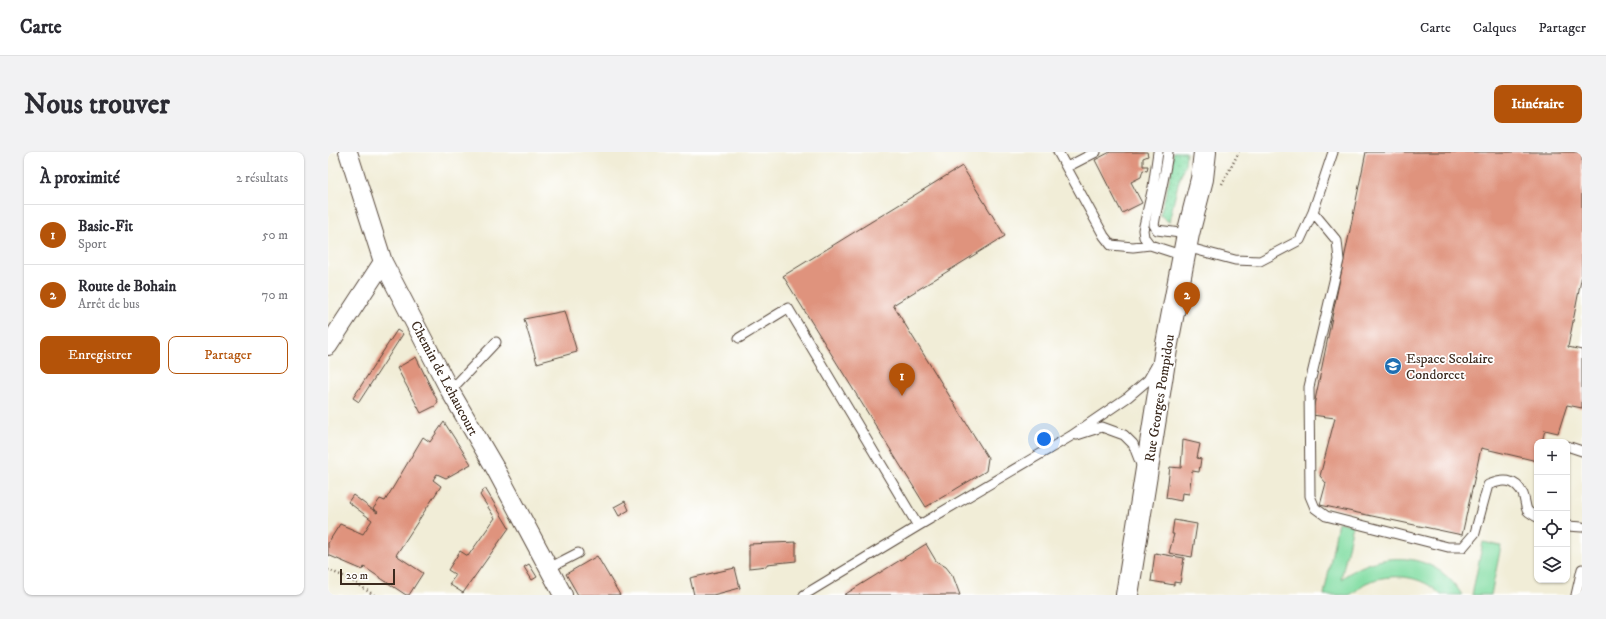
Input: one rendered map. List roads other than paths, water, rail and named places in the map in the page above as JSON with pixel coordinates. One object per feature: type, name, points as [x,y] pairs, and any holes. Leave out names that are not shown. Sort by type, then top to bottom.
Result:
[{"type":"main road","name":"Rue Georges Pompidou","points":[[1127,595],[1166,349],[1186,246],[1202,179],[1205,152]]},
{"type":"main road","name":"Rue Georges Pompidou","points":[[1202,179],[1215,152]]},
{"type":"street","name":"Chemin de Lehaucourt","points":[[348,152],[383,262],[450,390],[495,468],[563,595]]},
{"type":"street","points":[[328,346],[383,262]]},
{"type":"lane","points":[[1067,167],[1096,152]]},
{"type":"lane","points":[[1150,244],[1144,237],[1143,230],[1153,187],[1158,152]]},
{"type":"lane","points":[[1168,152],[1165,179],[1156,207],[1154,225],[1157,230],[1186,246]]},
{"type":"lane","points":[[1060,153],[1104,236],[1111,244],[1133,247],[1150,244],[1186,246],[1235,260],[1260,261],[1300,240],[1313,212],[1333,152]]},
{"type":"lane","points":[[1313,212],[1337,242],[1339,260],[1309,387],[1310,496],[1315,508],[1326,516],[1448,548],[1463,547],[1475,534],[1488,484],[1506,480],[1515,483],[1523,494],[1527,510],[1534,515]]},
{"type":"lane","points":[[739,338],[788,308],[918,526]]},
{"type":"lane","points":[[450,390],[496,342]]},
{"type":"lane","points":[[804,595],[1071,436],[1128,397],[1148,380],[1166,349]]},
{"type":"lane","points":[[1071,436],[1102,427],[1124,435],[1133,444],[1146,478]]},
{"type":"lane","points":[[1570,447],[1582,451]]},
{"type":"lane","points":[[1570,526],[1582,527]]},
{"type":"lane","points":[[548,569],[578,553]]},
{"type":"lane","points":[[1576,595],[1582,569]]},
{"type":"place","name":"Route de Bohain","points":[[1187,315]]},
{"type":"place","name":"Espace Scolaire Condorcet","points":[[1393,366]]},
{"type":"place","name":"Basic-Fit","points":[[902,396]]}]
